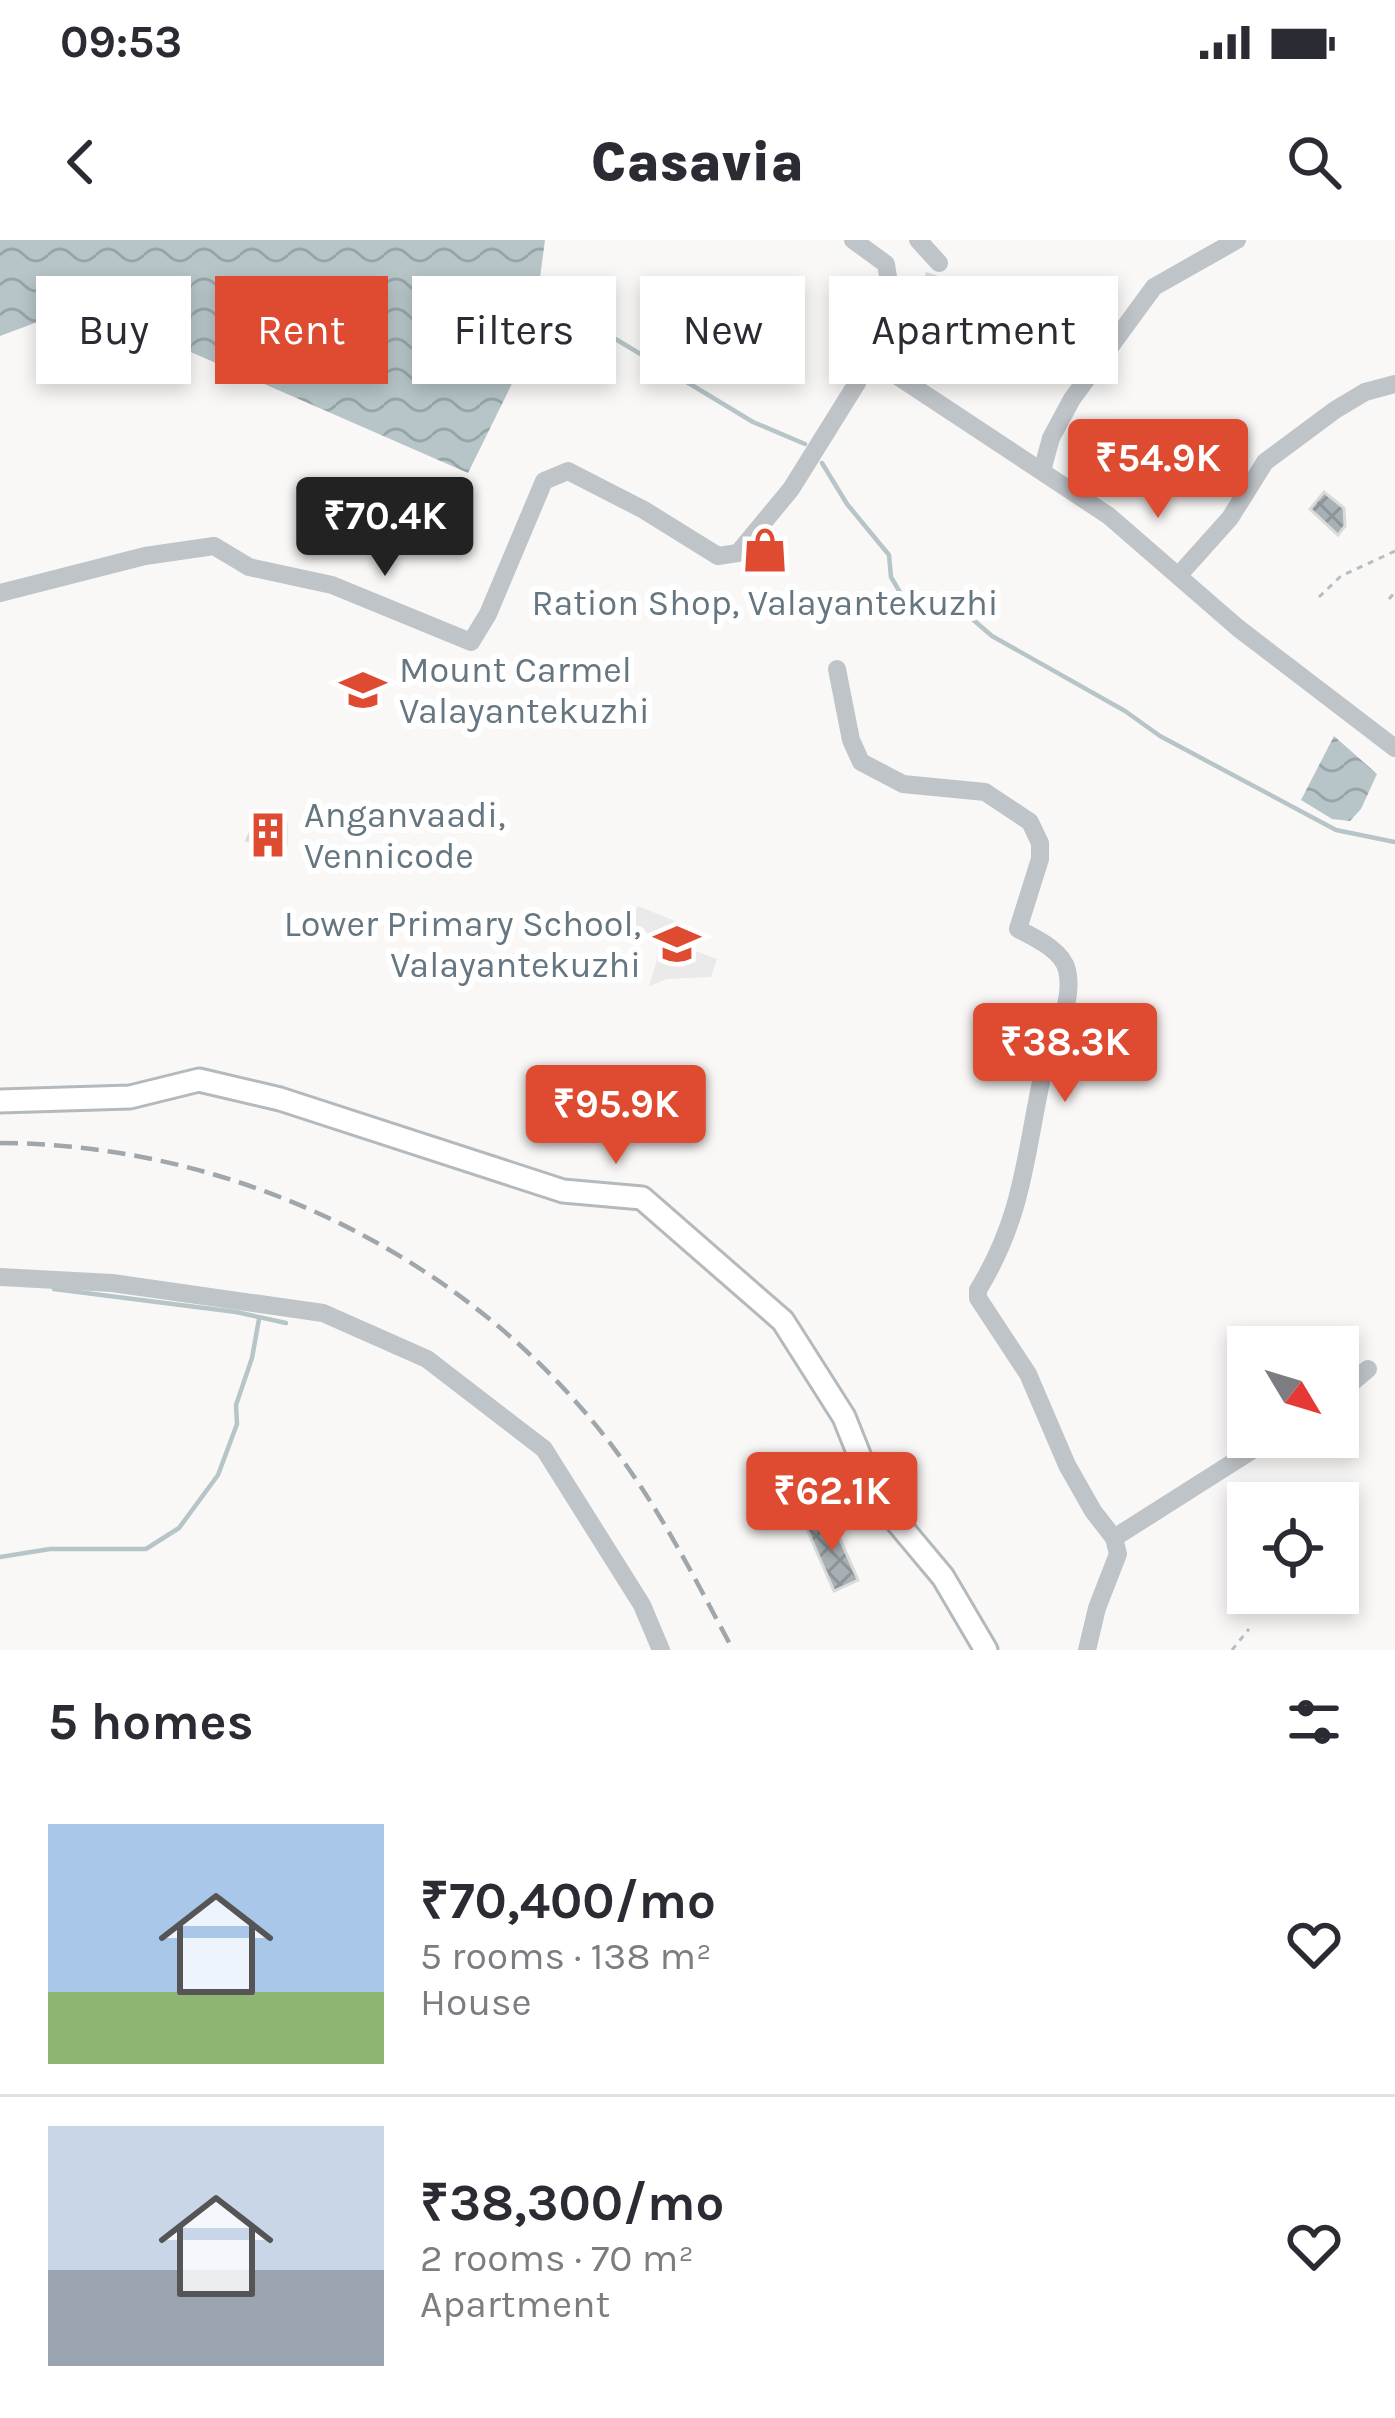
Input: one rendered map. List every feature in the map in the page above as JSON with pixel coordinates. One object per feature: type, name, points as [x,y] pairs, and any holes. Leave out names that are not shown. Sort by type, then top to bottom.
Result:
[{"type":"main road","points":[[0,1102],[130,1097],[199,1080],[280,1099],[563,1190],[642,1198],[783,1321],[844,1417],[876,1497],[944,1577],[986,1650]]},
{"type":"street","points":[[853,240],[886,264],[888,276]]},
{"type":"street","points":[[918,240],[939,263]]},
{"type":"street","points":[[1042,471],[1051,438],[1072,399],[1154,287],[1238,240]]},
{"type":"street","points":[[0,593],[145,556],[214,546],[249,567],[332,585],[471,642],[488,614],[544,481],[568,470],[718,556],[738,553],[791,489],[856,384]]},
{"type":"street","points":[[910,384],[1109,516],[1238,628],[1395,748]]},
{"type":"street","points":[[1179,575],[1230,518],[1265,463],[1335,410],[1365,392],[1395,384]]},
{"type":"street","points":[[837,669],[851,740],[861,762],[903,784],[985,792],[1030,822],[1040,843],[1040,859],[1018,929],[1058,954],[1067,968],[1067,1006],[1044,1068],[1015,1211],[1004,1246],[978,1290],[1028,1374],[1067,1465],[1114,1538],[1118,1554],[1097,1608],[1088,1650]]},
{"type":"street","points":[[0,1277],[112,1282],[323,1313],[427,1359],[544,1449],[642,1604],[661,1650]]},
{"type":"street","points":[[1359,1377],[1368,1370]]},
{"type":"street","points":[[1114,1538],[1240,1458]]},
{"type":"path","points":[[1319,597],[1342,576],[1395,551]]},
{"type":"path","points":[[1390,599],[1395,592]]},
{"type":"path","points":[[1232,1650],[1249,1629]]},
{"type":"shaded area","name":"Lower Primary School, Valayantekuzhi","points":[[638,906],[697,930],[690,949],[717,959],[711,977],[667,979],[649,986],[663,940],[629,924]]},
{"type":"water","points":[[0,240],[545,240],[540,276],[412,276],[412,384],[512,384],[468,473],[264,384],[388,384],[388,276],[215,276],[215,363],[191,352],[191,276],[36,276],[36,323],[0,336]]},
{"type":"water","points":[[1334,736],[1377,774],[1350,821],[1332,819],[1301,800]]},
{"type":"building","points":[[1324,492],[1344,508],[1345,526],[1338,535],[1310,509]]},
{"type":"building","name":"Anganvaadi, Vennicode","points":[[256,820],[286,824],[286,845],[247,840]]},
{"type":"building","points":[[830,1516],[858,1580],[834,1591],[806,1527]]},
{"type":"waterway","points":[[616,339],[753,422],[805,444]]},
{"type":"waterway","points":[[822,463],[847,504],[889,555],[891,577],[901,594],[970,617],[992,636],[1160,736],[1336,830],[1395,842]]},
{"type":"waterway","points":[[54,1289],[236,1312],[286,1323]]},
{"type":"waterway","points":[[0,1557],[50,1549],[146,1549],[179,1528],[218,1475],[237,1424],[236,1405],[259,1319]]},
{"type":"railway","points":[[0,1143],[87,1148],[173,1164],[256,1188],[337,1222],[413,1264],[484,1314],[548,1373],[606,1438],[658,1514],[733,1650]]},
{"type":"place","name":"Ration Shop, Valayantekuzhi","points":[[765,550]]},
{"type":"place","name":"Mount Carmel Valayantekuzhi","points":[[363,690]]},
{"type":"place","name":"Anganvaadi, Vennicode","points":[[268,835]]},
{"type":"place","name":"Lower Primary School, Valayantekuzhi","points":[[677,944]]}]
